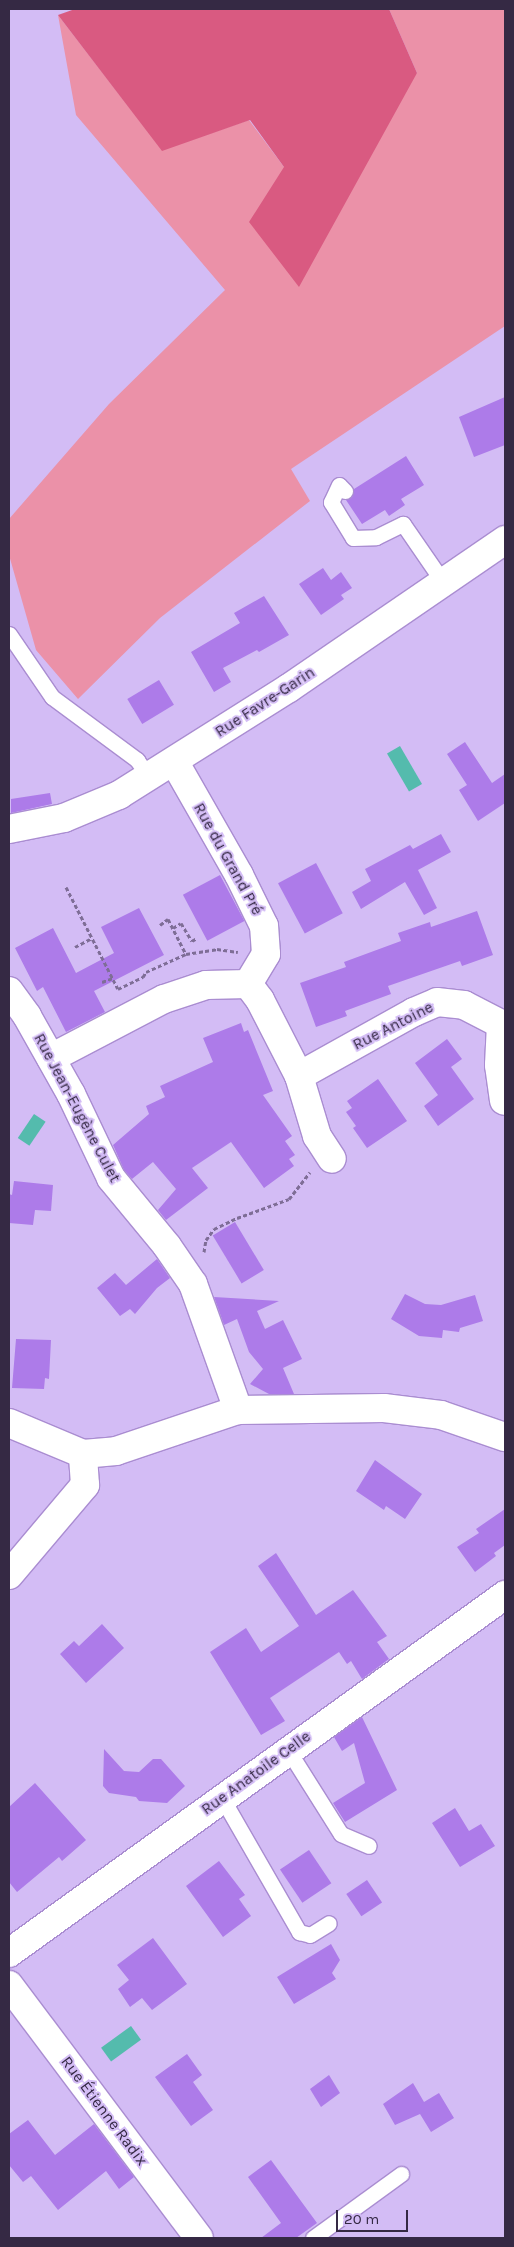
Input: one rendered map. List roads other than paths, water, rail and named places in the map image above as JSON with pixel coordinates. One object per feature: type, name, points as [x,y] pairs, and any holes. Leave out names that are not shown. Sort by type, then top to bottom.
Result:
[{"type":"street","name":"Rue Favre-Garin","points":[[9,829],[64,818],[119,795],[289,688],[505,540]]},
{"type":"street","name":"Rue du Grand Pré","points":[[174,761],[239,875],[264,926],[266,954],[243,984]]},
{"type":"street","points":[[51,1058],[164,999],[206,986],[243,984],[260,1000],[299,1076],[318,1136],[327,1151]]},
{"type":"street","name":"Rue Jean-Eugène Culet","points":[[9,990],[27,1016],[71,1094],[111,1178],[193,1284],[238,1410]]},
{"type":"street","name":"Rue Antoine","points":[[299,1076],[414,1012],[437,1002],[464,1005],[501,1024],[499,1066],[504,1101]]},
{"type":"street","points":[[9,1423],[83,1454],[116,1451],[238,1410],[384,1408],[441,1415],[505,1437]]},
{"type":"street","points":[[9,1575],[85,1485],[83,1454]]},
{"type":"street","name":"Rue Anatoile Celle","points":[[9,1954],[505,1594]]},
{"type":"street","name":"Rue Étienne Radix","points":[[9,1985],[199,2238]]},
{"type":"lane","points":[[344,491],[339,485],[332,502],[353,538],[376,536],[403,524],[443,582]]},
{"type":"lane","points":[[9,634],[52,697],[137,760],[148,776]]},
{"type":"lane","points":[[288,1750],[342,1834],[368,1846]]},
{"type":"lane","points":[[222,1798],[299,1932],[310,1935],[329,1923]]},
{"type":"lane","points":[[313,2238],[401,2174]]}]
